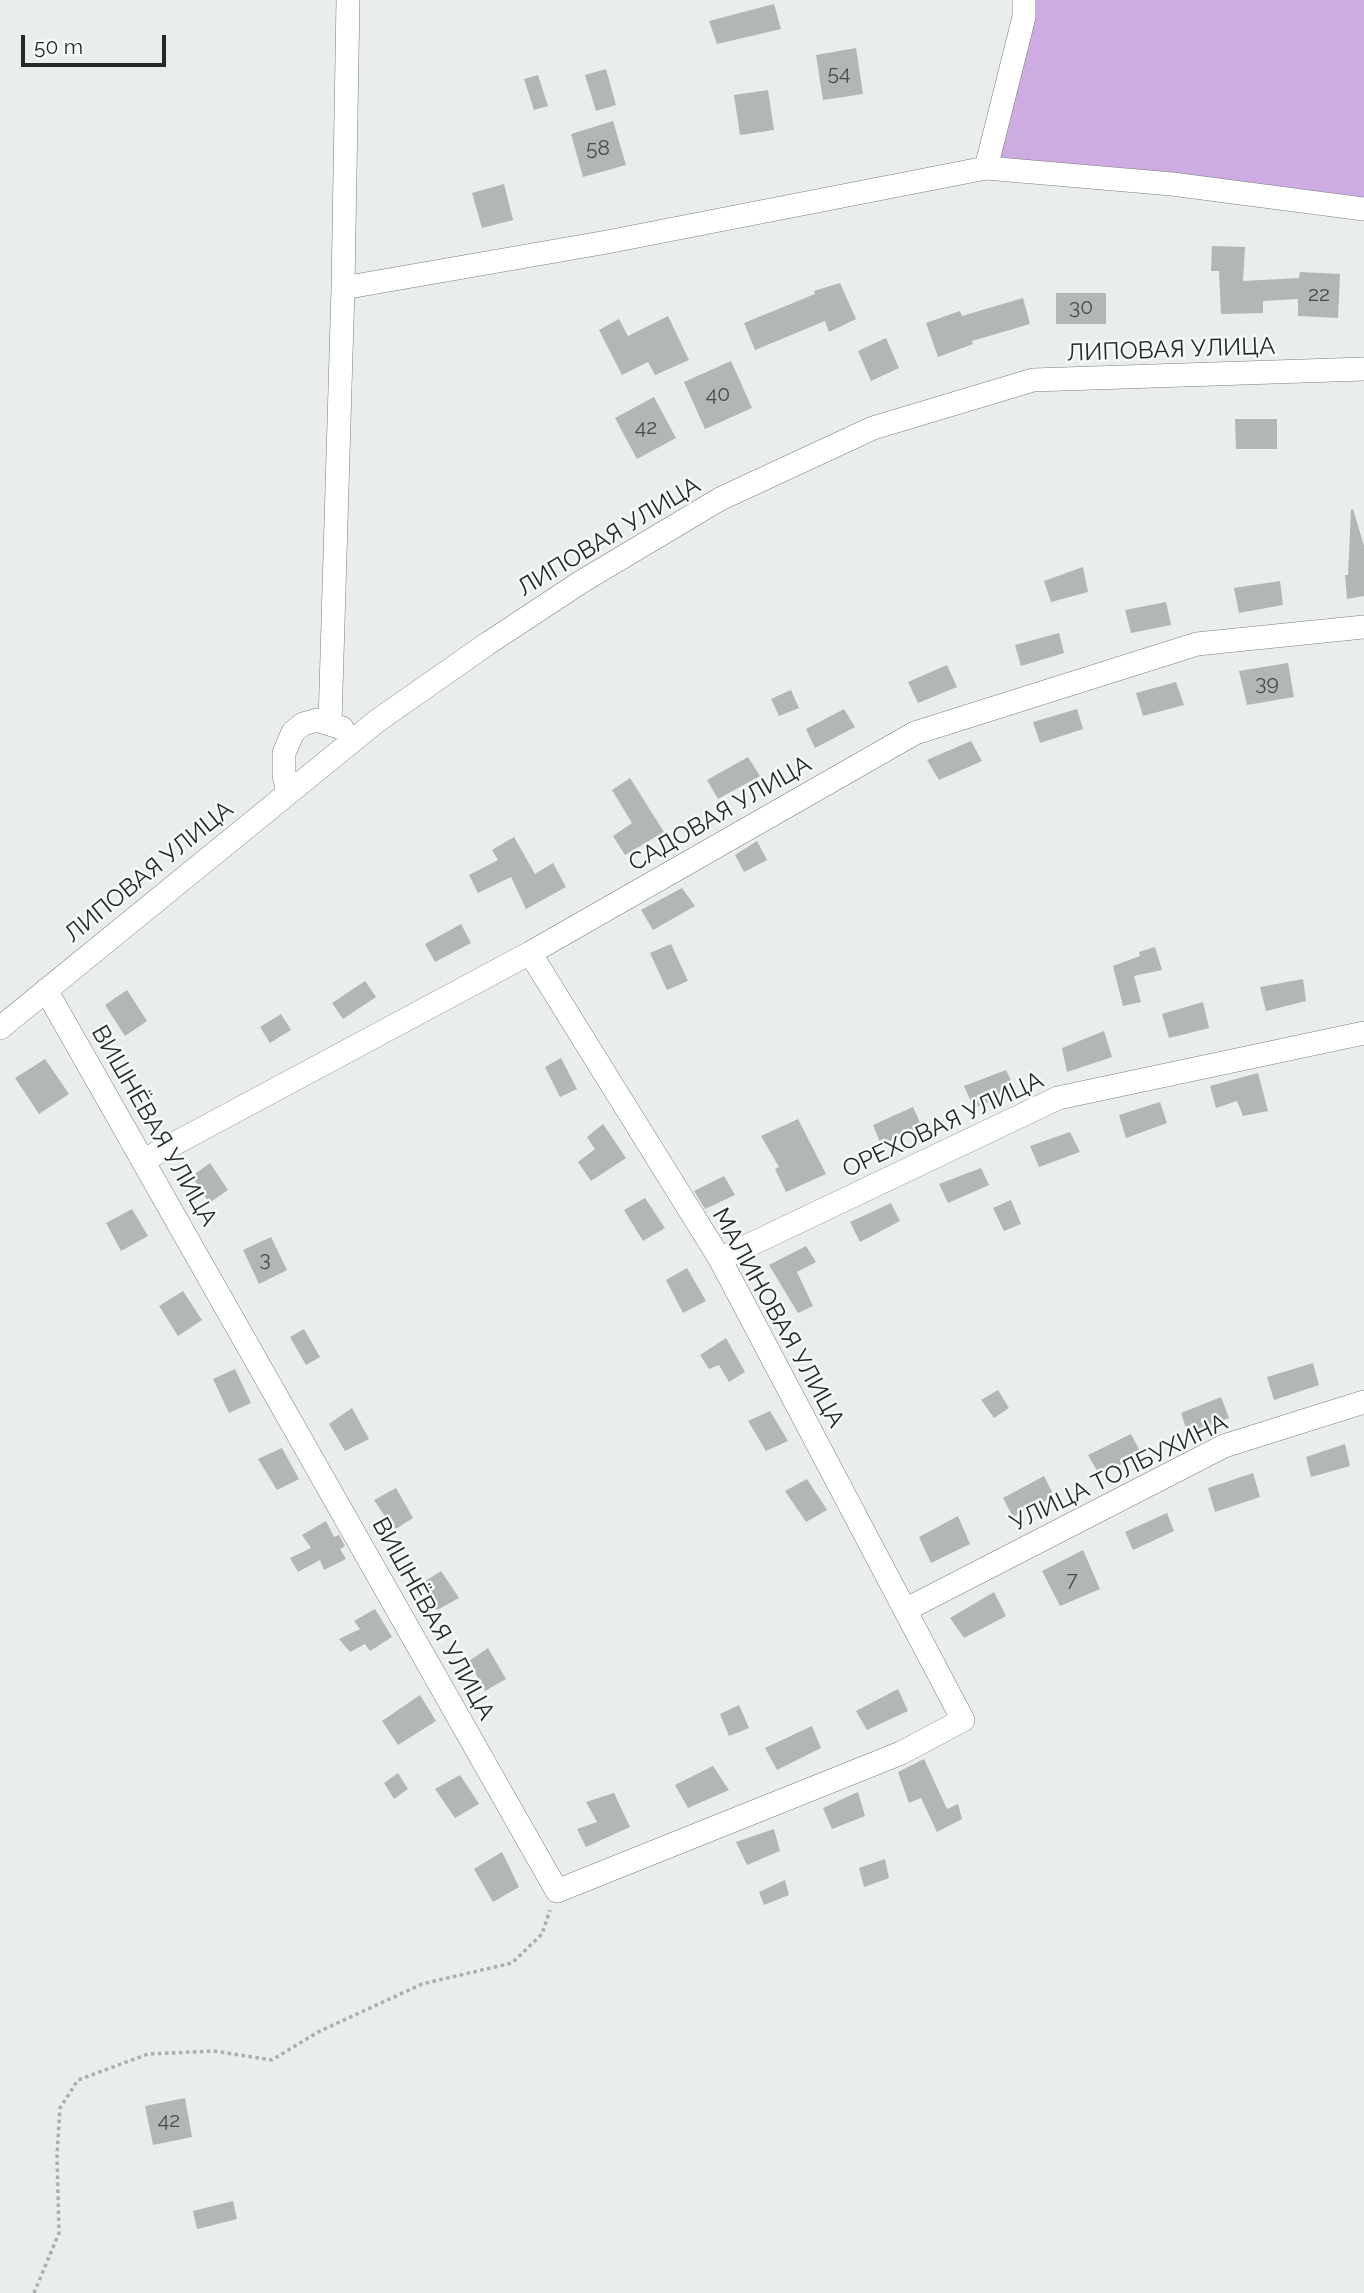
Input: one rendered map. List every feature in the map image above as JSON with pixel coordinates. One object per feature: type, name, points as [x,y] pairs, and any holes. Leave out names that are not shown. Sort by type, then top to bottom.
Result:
[{"type":"street","points":[[330,723],[343,288],[348,0]]},
{"type":"street","points":[[986,168],[1024,17],[1024,0]]},
{"type":"street","points":[[343,288],[607,242],[986,168],[1172,184],[1364,209]]},
{"type":"street","name":"ЛИПОВАЯ УЛИЦА","points":[[0,1028],[377,721],[592,576],[720,499],[873,428],[1033,380],[1364,369]]},
{"type":"street","name":"САДОВАЯ УЛИЦА","points":[[144,1160],[530,953],[915,733],[1196,645],[1364,627]]},
{"type":"street","points":[[288,793],[284,775],[284,753],[293,732],[303,724],[317,720],[348,731],[355,739]]},
{"type":"street","name":"МАЛИНОВАЯ УЛИЦА","points":[[530,953],[720,1259],[963,1720],[901,1753],[557,1891]]},
{"type":"street","name":"ВИШНЁВАЯ УЛИЦА","points":[[46,990],[557,1891]]},
{"type":"street","name":"ОРЕХОВАЯ УЛИЦА","points":[[720,1259],[1058,1098],[1364,1033]]},
{"type":"street","name":"УЛИЦА ТОЛБУХИНА","points":[[905,1610],[1224,1446],[1364,1402]]},
{"type":"path","points":[[34,2293],[58,2233],[57,2155],[60,2108],[78,2080],[148,2054],[214,2051],[272,2060],[318,2032],[422,1984],[512,1963],[542,1934],[557,1891]]},
{"type":"shaded area","points":[[1024,0],[1364,0],[1364,209],[986,168]]},
{"type":"building","points":[[774,4],[781,29],[717,44],[709,21]]},
{"type":"building","points":[[856,48],[863,94],[823,100],[816,55]]},
{"type":"building","points":[[606,69],[616,105],[596,111],[585,75]]},
{"type":"building","points":[[538,75],[548,106],[534,110],[524,79]]},
{"type":"building","points":[[768,90],[774,130],[740,135],[734,95]]},
{"type":"building","points":[[613,121],[626,165],[583,177],[571,134]]},
{"type":"building","points":[[504,184],[513,220],[482,228],[472,193]]},
{"type":"building","points":[[1212,246],[1245,247],[1243,281],[1299,278],[1300,272],[1340,274],[1338,318],[1298,316],[1298,299],[1263,301],[1263,313],[1221,314],[1219,271],[1211,271]]},
{"type":"building","points":[[840,283],[856,319],[829,332],[825,321],[755,350],[744,323],[815,294],[814,291]]},
{"type":"building","points":[[1056,293],[1106,293],[1106,324],[1056,324]]},
{"type":"building","points":[[1023,298],[1030,324],[972,341],[973,344],[938,357],[926,323],[960,311],[962,316]]},
{"type":"building","points":[[668,316],[689,360],[655,375],[648,362],[622,375],[599,330],[619,319],[628,336]]},
{"type":"building","points":[[886,338],[899,368],[871,381],[858,351]]},
{"type":"building","points":[[731,361],[752,408],[705,429],[684,382]]},
{"type":"building","points":[[654,397],[676,438],[637,459],[615,418]]},
{"type":"building","points":[[1235,419],[1277,419],[1277,449],[1236,449]]},
{"type":"building","points":[[1353,509],[1364,546],[1364,596],[1347,599],[1345,575],[1348,575]]},
{"type":"building","points":[[1083,567],[1088,592],[1051,602],[1044,581]]},
{"type":"building","points":[[1280,581],[1283,605],[1239,613],[1234,588]]},
{"type":"building","points":[[1166,602],[1171,625],[1131,633],[1125,610]]},
{"type":"building","points":[[1059,633],[1064,653],[1021,666],[1015,645]]},
{"type":"building","points":[[1288,663],[1294,697],[1247,705],[1239,671]]},
{"type":"building","points":[[947,665],[957,687],[918,703],[908,682]]},
{"type":"building","points":[[1176,682],[1184,705],[1143,716],[1136,693]]},
{"type":"building","points":[[791,690],[799,708],[779,716],[771,699]]},
{"type":"building","points":[[844,709],[855,727],[815,748],[806,729]]},
{"type":"building","points":[[1077,709],[1083,729],[1040,743],[1033,722]]},
{"type":"building","points":[[971,741],[982,761],[939,780],[927,760]]},
{"type":"building","points":[[748,757],[760,776],[718,799],[707,780]]},
{"type":"building","points":[[630,778],[664,832],[625,855],[613,836],[632,823],[612,790]]},
{"type":"building","points":[[514,837],[535,874],[553,863],[566,887],[526,909],[511,877],[478,893],[469,875],[498,860],[492,850]]},
{"type":"building","points":[[757,841],[767,860],[744,872],[735,855]]},
{"type":"building","points":[[682,888],[695,906],[653,930],[641,910]]},
{"type":"building","points":[[461,924],[471,943],[435,962],[425,944]]},
{"type":"building","points":[[671,944],[688,981],[667,990],[650,953]]},
{"type":"building","points":[[1155,947],[1162,970],[1134,976],[1141,1002],[1123,1006],[1113,966]]},
{"type":"building","points":[[1303,979],[1306,1001],[1266,1011],[1260,987]]},
{"type":"building","points":[[365,981],[376,997],[343,1019],[332,1003]]},
{"type":"building","points":[[127,990],[147,1021],[125,1036],[105,1005]]},
{"type":"building","points":[[1203,1002],[1209,1028],[1169,1038],[1162,1014]]},
{"type":"building","points":[[281,1014],[291,1030],[270,1043],[260,1027]]},
{"type":"building","points":[[1104,1031],[1112,1057],[1067,1072],[1062,1048]]},
{"type":"building","points":[[561,1058],[577,1089],[560,1097],[545,1067]]},
{"type":"building","points":[[45,1059],[69,1094],[39,1114],[15,1078]]},
{"type":"building","points":[[1006,1070],[1016,1091],[974,1108],[964,1086]]},
{"type":"building","points":[[1258,1073],[1268,1111],[1243,1116],[1237,1101],[1216,1108],[1210,1086]]},
{"type":"building","points":[[1160,1102],[1167,1123],[1126,1138],[1119,1115]]},
{"type":"building","points":[[913,1107],[922,1127],[881,1145],[873,1125]]},
{"type":"building","points":[[798,1119],[826,1174],[786,1192],[775,1169],[779,1167],[761,1136]]},
{"type":"building","points":[[603,1124],[626,1158],[591,1181],[578,1162],[595,1149],[587,1137]]},
{"type":"building","points":[[1070,1132],[1080,1152],[1039,1167],[1030,1146]]},
{"type":"building","points":[[210,1163],[228,1190],[209,1203],[192,1176]]},
{"type":"building","points":[[981,1168],[989,1185],[948,1203],[939,1184]]},
{"type":"building","points":[[724,1176],[735,1195],[705,1209],[694,1191]]},
{"type":"building","points":[[645,1198],[665,1228],[643,1241],[624,1210]]},
{"type":"building","points":[[1011,1200],[1021,1224],[1004,1231],[993,1208]]},
{"type":"building","points":[[891,1203],[900,1221],[860,1242],[850,1222]]},
{"type":"building","points":[[132,1209],[148,1236],[121,1251],[106,1223]]},
{"type":"building","points":[[271,1237],[287,1270],[259,1284],[243,1250]]},
{"type":"building","points":[[806,1246],[816,1262],[797,1272],[813,1306],[798,1313],[769,1265]]},
{"type":"building","points":[[687,1268],[706,1301],[683,1313],[666,1280]]},
{"type":"building","points":[[183,1291],[202,1320],[178,1336],[159,1306]]},
{"type":"building","points":[[304,1329],[320,1357],[306,1365],[290,1337]]},
{"type":"building","points":[[726,1338],[745,1372],[729,1382],[719,1365],[709,1369],[700,1355]]},
{"type":"building","points":[[1313,1363],[1319,1385],[1274,1400],[1267,1377]]},
{"type":"building","points":[[235,1369],[251,1403],[229,1413],[213,1379]]},
{"type":"building","points":[[998,1390],[1009,1408],[994,1418],[981,1400]]},
{"type":"building","points":[[1221,1397],[1229,1418],[1188,1434],[1181,1413]]},
{"type":"building","points":[[352,1408],[369,1439],[345,1451],[329,1424]]},
{"type":"building","points":[[770,1411],[788,1441],[766,1451],[748,1421]]},
{"type":"building","points":[[1131,1434],[1142,1455],[1099,1474],[1088,1455]]},
{"type":"building","points":[[1345,1444],[1350,1466],[1311,1477],[1306,1457]]},
{"type":"building","points":[[282,1448],[299,1479],[277,1490],[258,1459]]},
{"type":"building","points":[[1253,1473],[1260,1497],[1215,1512],[1208,1488]]},
{"type":"building","points":[[1044,1476],[1054,1496],[1013,1517],[1003,1498]]},
{"type":"building","points":[[807,1479],[827,1510],[806,1522],[785,1491]]},
{"type":"building","points":[[396,1488],[413,1518],[394,1530],[374,1500]]},
{"type":"building","points":[[1167,1513],[1174,1531],[1133,1550],[1125,1532]]},
{"type":"building","points":[[958,1516],[970,1544],[931,1563],[919,1537]]},
{"type":"building","points":[[326,1521],[334,1537],[339,1535],[345,1546],[340,1549],[346,1559],[324,1570],[320,1560],[298,1572],[290,1558],[311,1548],[302,1535]]},
{"type":"building","points":[[1083,1550],[1100,1589],[1060,1606],[1042,1571]]},
{"type":"building","points":[[441,1571],[459,1598],[437,1610],[421,1584]]},
{"type":"building","points":[[994,1592],[1006,1616],[964,1638],[950,1618]]},
{"type":"building","points":[[375,1609],[392,1637],[370,1651],[365,1644],[350,1652],[339,1639],[360,1629],[354,1621]]},
{"type":"building","points":[[488,1648],[506,1679],[485,1691],[469,1661]]},
{"type":"building","points":[[898,1689],[908,1711],[867,1730],[856,1711]]},
{"type":"building","points":[[420,1695],[436,1721],[398,1745],[382,1721]]},
{"type":"building","points":[[739,1705],[749,1728],[729,1736],[720,1714]]},
{"type":"building","points":[[812,1726],[821,1748],[777,1770],[765,1748]]},
{"type":"building","points":[[924,1759],[947,1809],[958,1804],[962,1819],[937,1832],[921,1798],[909,1803],[898,1772]]},
{"type":"building","points":[[713,1766],[729,1790],[688,1808],[675,1785]]},
{"type":"building","points":[[398,1773],[408,1789],[394,1799],[384,1783]]},
{"type":"building","points":[[460,1775],[479,1804],[455,1818],[435,1789]]},
{"type":"building","points":[[858,1792],[865,1816],[832,1829],[823,1808]]},
{"type":"building","points":[[614,1793],[630,1827],[586,1847],[577,1829],[597,1822],[586,1802]]},
{"type":"building","points":[[774,1829],[780,1851],[747,1865],[736,1842]]},
{"type":"building","points":[[502,1852],[519,1887],[493,1902],[474,1869]]},
{"type":"building","points":[[885,1859],[889,1878],[864,1887],[859,1868]]},
{"type":"building","points":[[785,1880],[789,1895],[764,1905],[759,1892]]},
{"type":"building","points":[[185,2098],[192,2137],[153,2145],[145,2106]]},
{"type":"building","points":[[233,2201],[237,2219],[197,2229],[193,2211]]}]
